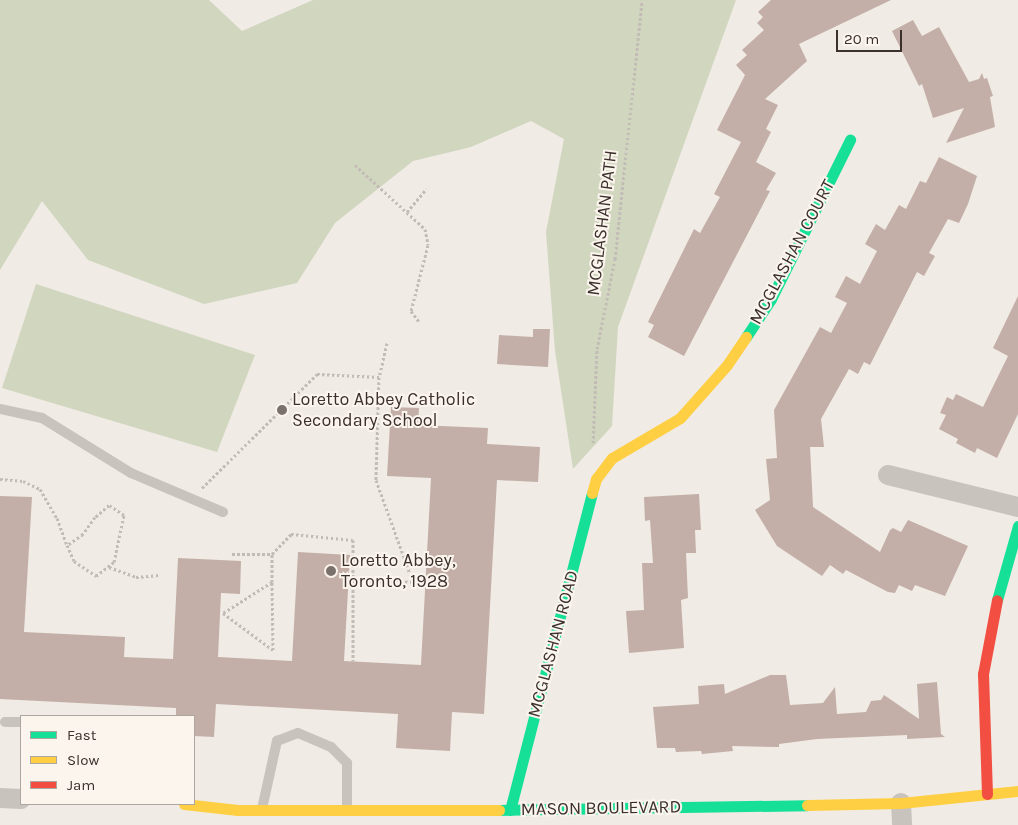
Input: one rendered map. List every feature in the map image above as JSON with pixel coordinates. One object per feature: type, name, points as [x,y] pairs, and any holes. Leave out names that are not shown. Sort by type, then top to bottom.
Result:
[{"type":"street","name":"MCGLASHAN COURT","points":[[596,478],[612,458],[680,418],[727,365],[771,299],[850,140]]},
{"type":"street","points":[[888,474],[1018,507]]},
{"type":"street","name":"MCGLASHAN ROAD","points":[[510,810],[596,478]]},
{"type":"street","points":[[987,794],[983,674],[999,590],[1018,526]]},
{"type":"street","name":"MASON BOULEVARD","points":[[188,805],[238,817],[262,810],[510,810],[901,803],[1018,791]]},
{"type":"street","points":[[0,798],[20,799]]},
{"type":"street","points":[[901,803],[902,825]]},
{"type":"lane","points":[[0,409],[42,418],[131,473],[223,512]]},
{"type":"lane","points":[[5,722],[20,722]]},
{"type":"lane","points":[[262,810],[277,741],[298,733],[331,747],[347,763],[347,810]]},
{"type":"path","name":"MCGLASHAN PATH","points":[[593,446],[597,349],[615,259],[642,0]]},
{"type":"path","points":[[355,165],[425,229],[428,245],[411,311],[420,324]]},
{"type":"path","points":[[407,212],[426,189]]},
{"type":"path","points":[[387,343],[379,377],[376,480],[413,582]]},
{"type":"path","points":[[191,498],[317,374],[379,377]]},
{"type":"path","points":[[0,479],[23,482],[40,489],[74,561],[96,576],[114,562],[124,516],[109,505],[95,517],[83,534],[68,545]]},
{"type":"path","points":[[272,582],[223,613],[273,650],[272,554],[291,534],[353,540],[355,580],[353,661]]},
{"type":"path","points":[[232,554],[272,554]]},
{"type":"path","points":[[109,567],[136,576],[159,575]]},
{"type":"path","points":[[355,580],[426,582]]},
{"type":"green space","points":[[0,0],[209,0],[242,31],[313,0],[736,0],[618,327],[612,426],[573,469],[555,351],[546,232],[564,139],[531,121],[471,147],[413,161],[335,223],[297,283],[204,304],[88,260],[42,201],[0,270]]},
{"type":"green space","points":[[36,284],[255,355],[217,452],[2,388]]},
{"type":"building","points":[[771,0],[891,0],[799,44],[807,61],[765,99],[778,105],[766,129],[771,132],[756,162],[776,173],[766,190],[770,191],[684,356],[648,337],[654,325],[648,322],[694,229],[700,233],[720,197],[714,194],[741,142],[717,130],[745,75],[736,65],[747,55],[742,50],[764,30],[757,23],[763,17],[758,12]]},
{"type":"building","points":[[913,20],[922,36],[939,27],[969,82],[979,79],[982,73],[984,79],[987,78],[993,96],[990,97],[995,127],[946,143],[964,108],[933,118],[922,84],[919,86],[892,31]]},
{"type":"building","points":[[939,157],[977,176],[968,204],[959,223],[948,219],[929,253],[935,256],[924,276],[917,272],[870,365],[864,362],[858,374],[849,369],[821,419],[824,447],[810,447],[813,507],[880,552],[890,530],[893,528],[901,532],[908,520],[968,546],[945,596],[915,585],[912,591],[899,585],[895,593],[888,592],[846,570],[843,574],[830,565],[822,576],[777,546],[755,510],[770,500],[766,459],[777,458],[774,410],[820,327],[831,333],[847,303],[835,297],[846,276],[860,284],[877,251],[865,244],[876,224],[885,230],[899,205],[906,209],[920,181],[926,183]]},
{"type":"building","points":[[1018,296],[1018,414],[997,458],[977,448],[975,453],[956,443],[958,439],[939,429],[946,415],[940,413],[947,397],[953,400],[956,394],[983,407],[1008,356],[993,348]]},
{"type":"building","points":[[533,329],[550,329],[548,367],[497,364],[499,335],[533,337]]},
{"type":"building","points":[[391,407],[419,408],[418,425],[488,428],[487,444],[540,447],[538,482],[497,480],[484,714],[452,712],[450,751],[396,748],[398,714],[216,704],[214,737],[195,736],[195,715],[176,715],[176,708],[0,699],[0,496],[32,497],[24,632],[125,637],[124,657],[173,659],[178,558],[241,561],[240,594],[221,593],[218,657],[292,661],[298,552],[350,555],[344,661],[421,665],[431,478],[387,476]]},
{"type":"building","points":[[699,494],[701,530],[695,530],[696,553],[686,553],[688,598],[681,600],[684,648],[629,653],[626,611],[644,610],[642,563],[653,563],[650,520],[645,521],[644,497]]},
{"type":"building","points":[[770,675],[786,675],[790,705],[823,703],[835,687],[837,714],[866,712],[871,701],[881,700],[884,695],[919,719],[917,684],[937,682],[941,734],[945,737],[907,739],[907,735],[817,739],[779,744],[779,747],[732,746],[733,751],[702,754],[701,751],[676,752],[675,748],[657,748],[653,707],[699,704],[698,686],[724,684],[725,694]]},
{"type":"traffic: fast","points":[[746,337],[771,299],[850,140]]},
{"type":"traffic: fast","points":[[510,810],[592,493]]},
{"type":"traffic: fast","points":[[997,600],[1018,526]]},
{"type":"traffic: fast","points":[[499,810],[807,805]]},
{"type":"traffic: slow","points":[[592,493],[596,479],[612,458],[680,418],[727,365],[746,337]]},
{"type":"traffic: slow","points":[[807,805],[901,803],[1018,791]]},
{"type":"traffic: slow","points":[[193,805],[238,810],[499,810]]},
{"type":"traffic: jam","points":[[987,794],[983,674],[997,600]]},
{"type":"place","name":"Loretto Abbey Catholic Secondary School","points":[[282,410]]},
{"type":"place","name":"Loretto Abbey, Toronto, 1928","points":[[331,571]]}]
